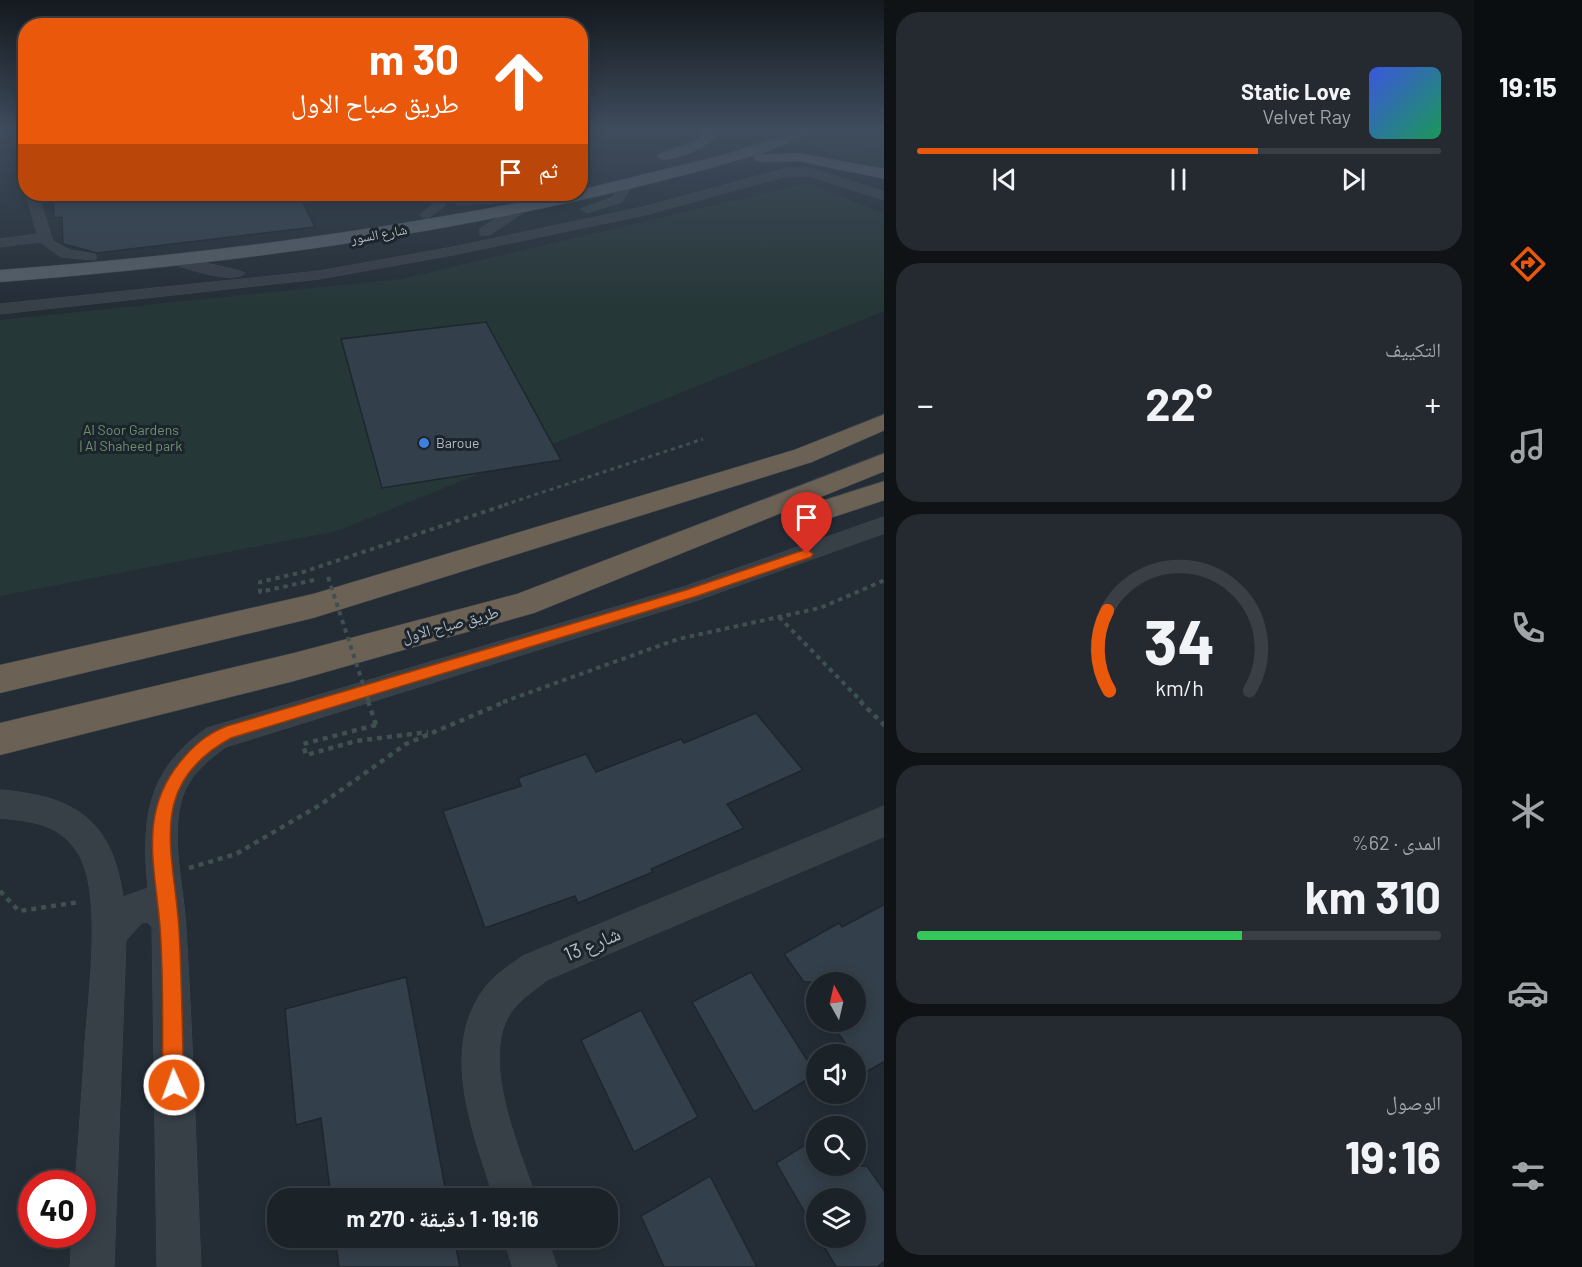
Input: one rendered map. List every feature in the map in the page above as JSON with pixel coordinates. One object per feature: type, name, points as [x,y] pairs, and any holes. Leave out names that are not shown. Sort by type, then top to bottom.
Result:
[{"type":"highway","points":[[658,502],[758,460],[884,400]]},
{"type":"highway","points":[[0,678],[313,606],[803,456],[884,421]]},
{"type":"highway","name":"طريق صباح الاول","points":[[0,739],[294,667],[523,604],[842,480],[884,461]]},
{"type":"highway","points":[[523,604],[884,490]]},
{"type":"main road","name":"شارع السور","points":[[0,262],[90,257],[242,242],[427,216],[514,201]]},
{"type":"main road","name":"شارع السور","points":[[0,276],[180,262],[304,247],[515,201]]},
{"type":"street","points":[[180,262],[217,272],[256,271],[485,232],[612,203],[619,200],[626,188]]},
{"type":"street","points":[[0,309],[330,273],[645,212],[730,188]]},
{"type":"street","points":[[860,188],[884,196]]},
{"type":"street","points":[[34,201],[43,237],[55,250],[90,257]]},
{"type":"street","points":[[427,216],[440,205],[437,201]]},
{"type":"street","points":[[485,232],[519,201]]},
{"type":"street","points":[[0,243],[43,237]]},
{"type":"street","points":[[179,1267],[169,927],[162,876],[160,823],[169,792],[194,755],[217,737],[689,594],[884,525]]},
{"type":"street","points":[[0,804],[48,809],[71,821],[88,837],[100,862],[108,898],[109,937],[92,1267]]},
{"type":"street","name":"شارع 13","points":[[512,1188],[486,1096],[481,1052],[490,1014],[508,988],[535,968],[884,821]]},
{"type":"street","points":[[109,937],[122,916],[142,905],[155,906],[165,914],[169,927]]},
{"type":"street","points":[[529,1248],[535,1267]]},
{"type":"path","points":[[432,732],[356,741],[306,755],[303,744],[376,725],[328,577],[260,592],[260,582],[303,572],[703,439]]},
{"type":"path","points":[[162,876],[236,854],[320,805],[406,744],[548,684],[678,639],[820,608],[884,580]]},
{"type":"path","points":[[778,617],[884,725]]},
{"type":"path","points":[[0,891],[19,911],[108,898]]},
{"type":"green space","name":"Al Soor Gardens | Al Shaheed park","points":[[785,188],[820,188],[884,214],[884,311],[337,531],[0,596],[0,320],[401,279]]},
{"type":"building","points":[[53,201],[302,201],[315,227],[97,253],[63,244],[62,217],[54,218]]},
{"type":"building","points":[[486,322],[561,460],[382,488],[341,339]]},
{"type":"building","points":[[756,713],[803,770],[727,804],[744,828],[651,869],[653,872],[578,903],[575,896],[485,928],[443,811],[521,786],[518,778],[586,754],[596,772],[681,739],[684,743]]},
{"type":"building","points":[[884,905],[884,1062],[866,1072],[866,1044],[846,1044],[837,1032],[866,1032],[866,972],[806,972],[806,982],[804,982],[784,954],[839,923],[842,927]]},
{"type":"building","points":[[751,972],[806,1058],[806,1080],[754,1112],[692,1002]]},
{"type":"building","points":[[406,977],[445,1188],[330,1188],[321,1118],[296,1125],[285,1009]]},
{"type":"building","points":[[641,1010],[698,1117],[634,1152],[581,1040]]},
{"type":"building","points":[[806,1144],[806,1176],[866,1176],[867,1166],[884,1191],[884,1262],[877,1267],[836,1267],[825,1248],[866,1248],[866,1188],[806,1188],[806,1215],[776,1163]]},
{"type":"building","points":[[710,1176],[757,1267],[664,1267],[641,1216]]},
{"type":"building","points":[[336,1248],[456,1248],[460,1267],[339,1267]]},
{"type":"place","name":"Baroue","points":[[424,443]]},
{"type":"route","points":[[174,1085],[169,927],[162,876],[160,823],[169,792],[176,779],[203,746],[227,733],[689,594],[807,554]]}]
